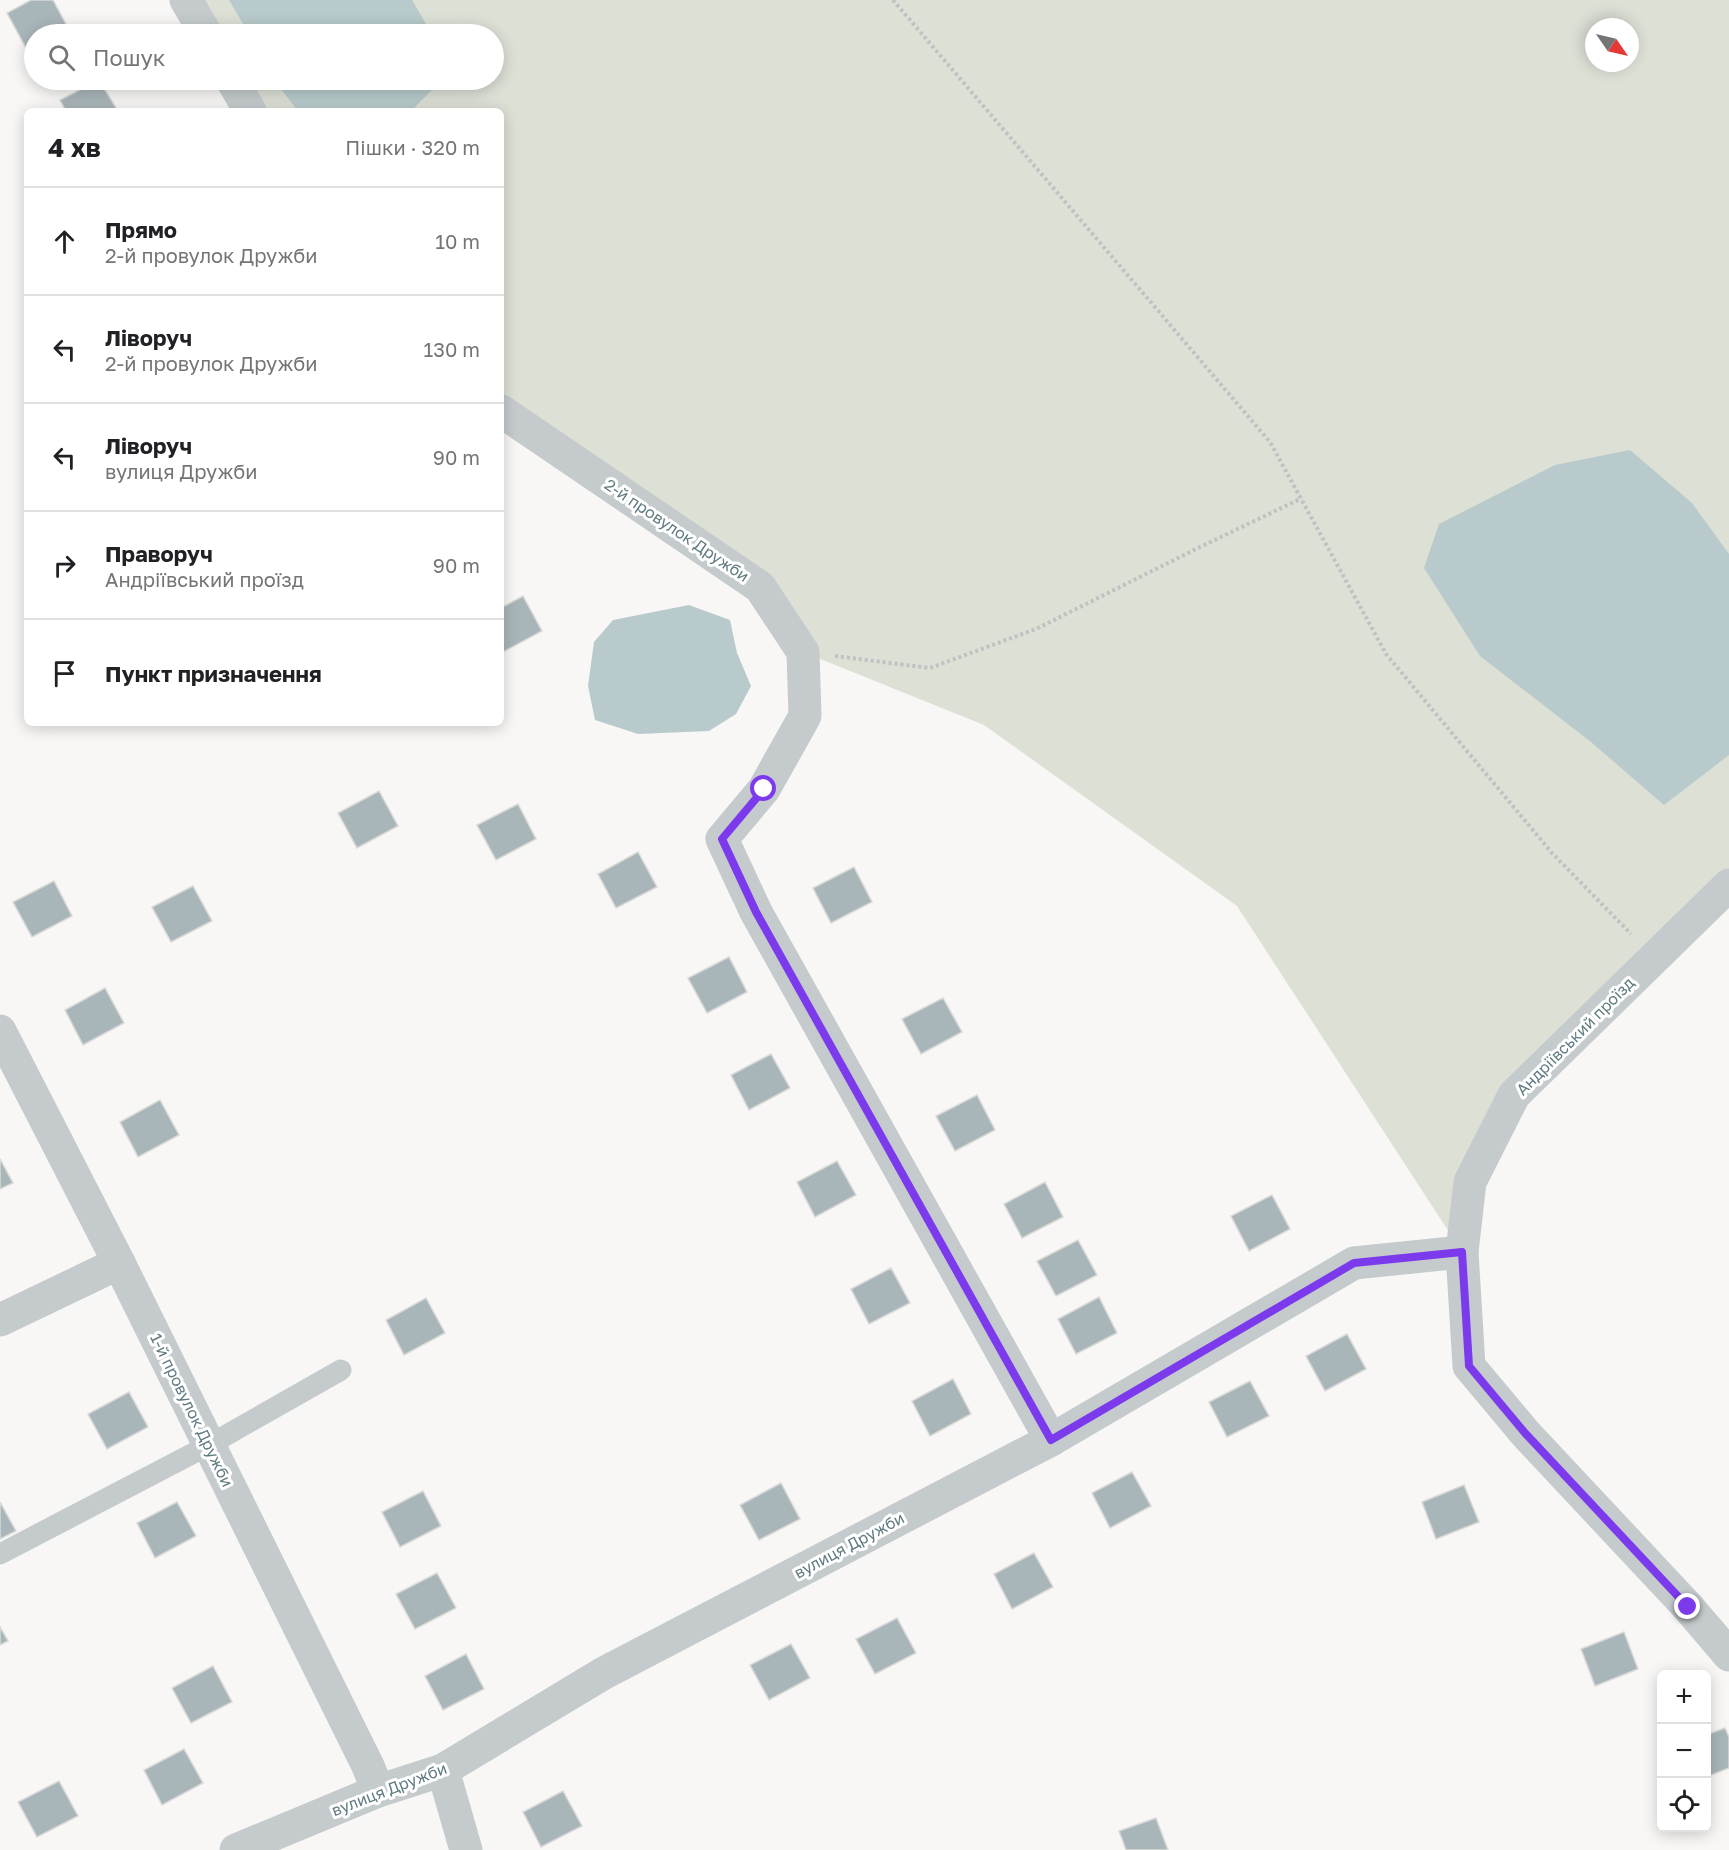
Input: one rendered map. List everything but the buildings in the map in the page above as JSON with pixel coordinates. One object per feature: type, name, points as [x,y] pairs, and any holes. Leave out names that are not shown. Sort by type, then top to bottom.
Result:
[{"type":"street","points":[[186,0],[200,24]]},
{"type":"street","points":[[238,90],[248,108]]},
{"type":"street","name":"2-й провулок Дружби","points":[[504,413],[760,587],[803,651]]},
{"type":"street","points":[[803,651],[805,716],[764,789],[722,839],[756,912],[1051,1440]]},
{"type":"street","name":"Андріївський проїзд","points":[[1729,885],[1514,1095],[1470,1182],[1462,1252],[1469,1366],[1525,1433],[1688,1607],[1729,1655]]},
{"type":"street","name":"1-й провулок Дружби","points":[[0,1031],[119,1263],[368,1766],[378,1791]]},
{"type":"street","name":"вулиця Дружби","points":[[236,1850],[378,1791],[443,1770],[604,1673],[1051,1440],[1354,1263],[1462,1252]]},
{"type":"street","points":[[0,1320],[119,1263]]},
{"type":"street","points":[[443,1770],[466,1850]]},
{"type":"lane","points":[[0,1554],[209,1445],[341,1370]]},
{"type":"path","points":[[892,0],[1270,442],[1386,654],[1552,853],[1654,958]]},
{"type":"path","points":[[803,651],[930,668],[1036,629],[1300,499]]},
{"type":"shaded area","points":[[186,0],[1729,0],[1729,885],[1514,1095],[1462,1252],[1237,906],[984,725],[803,652],[760,587],[504,413],[504,108],[248,108],[238,90],[504,90],[504,24],[200,24]]},
{"type":"shaded area","points":[[229,0],[412,0],[426,24],[243,24]]},
{"type":"shaded area","points":[[282,90],[432,90],[414,108],[296,108]]},
{"type":"shaded area","points":[[1630,450],[1692,503],[1729,554],[1729,755],[1664,805],[1591,742],[1480,656],[1424,568],[1439,524],[1555,465]]},
{"type":"shaded area","points":[[689,605],[730,620],[737,653],[751,686],[736,714],[709,731],[638,734],[595,720],[588,686],[594,642],[613,620]]},
{"type":"route","points":[[764,789],[722,839],[756,912],[1051,1440],[1354,1263],[1462,1252],[1469,1366],[1525,1433],[1688,1607]]}]
